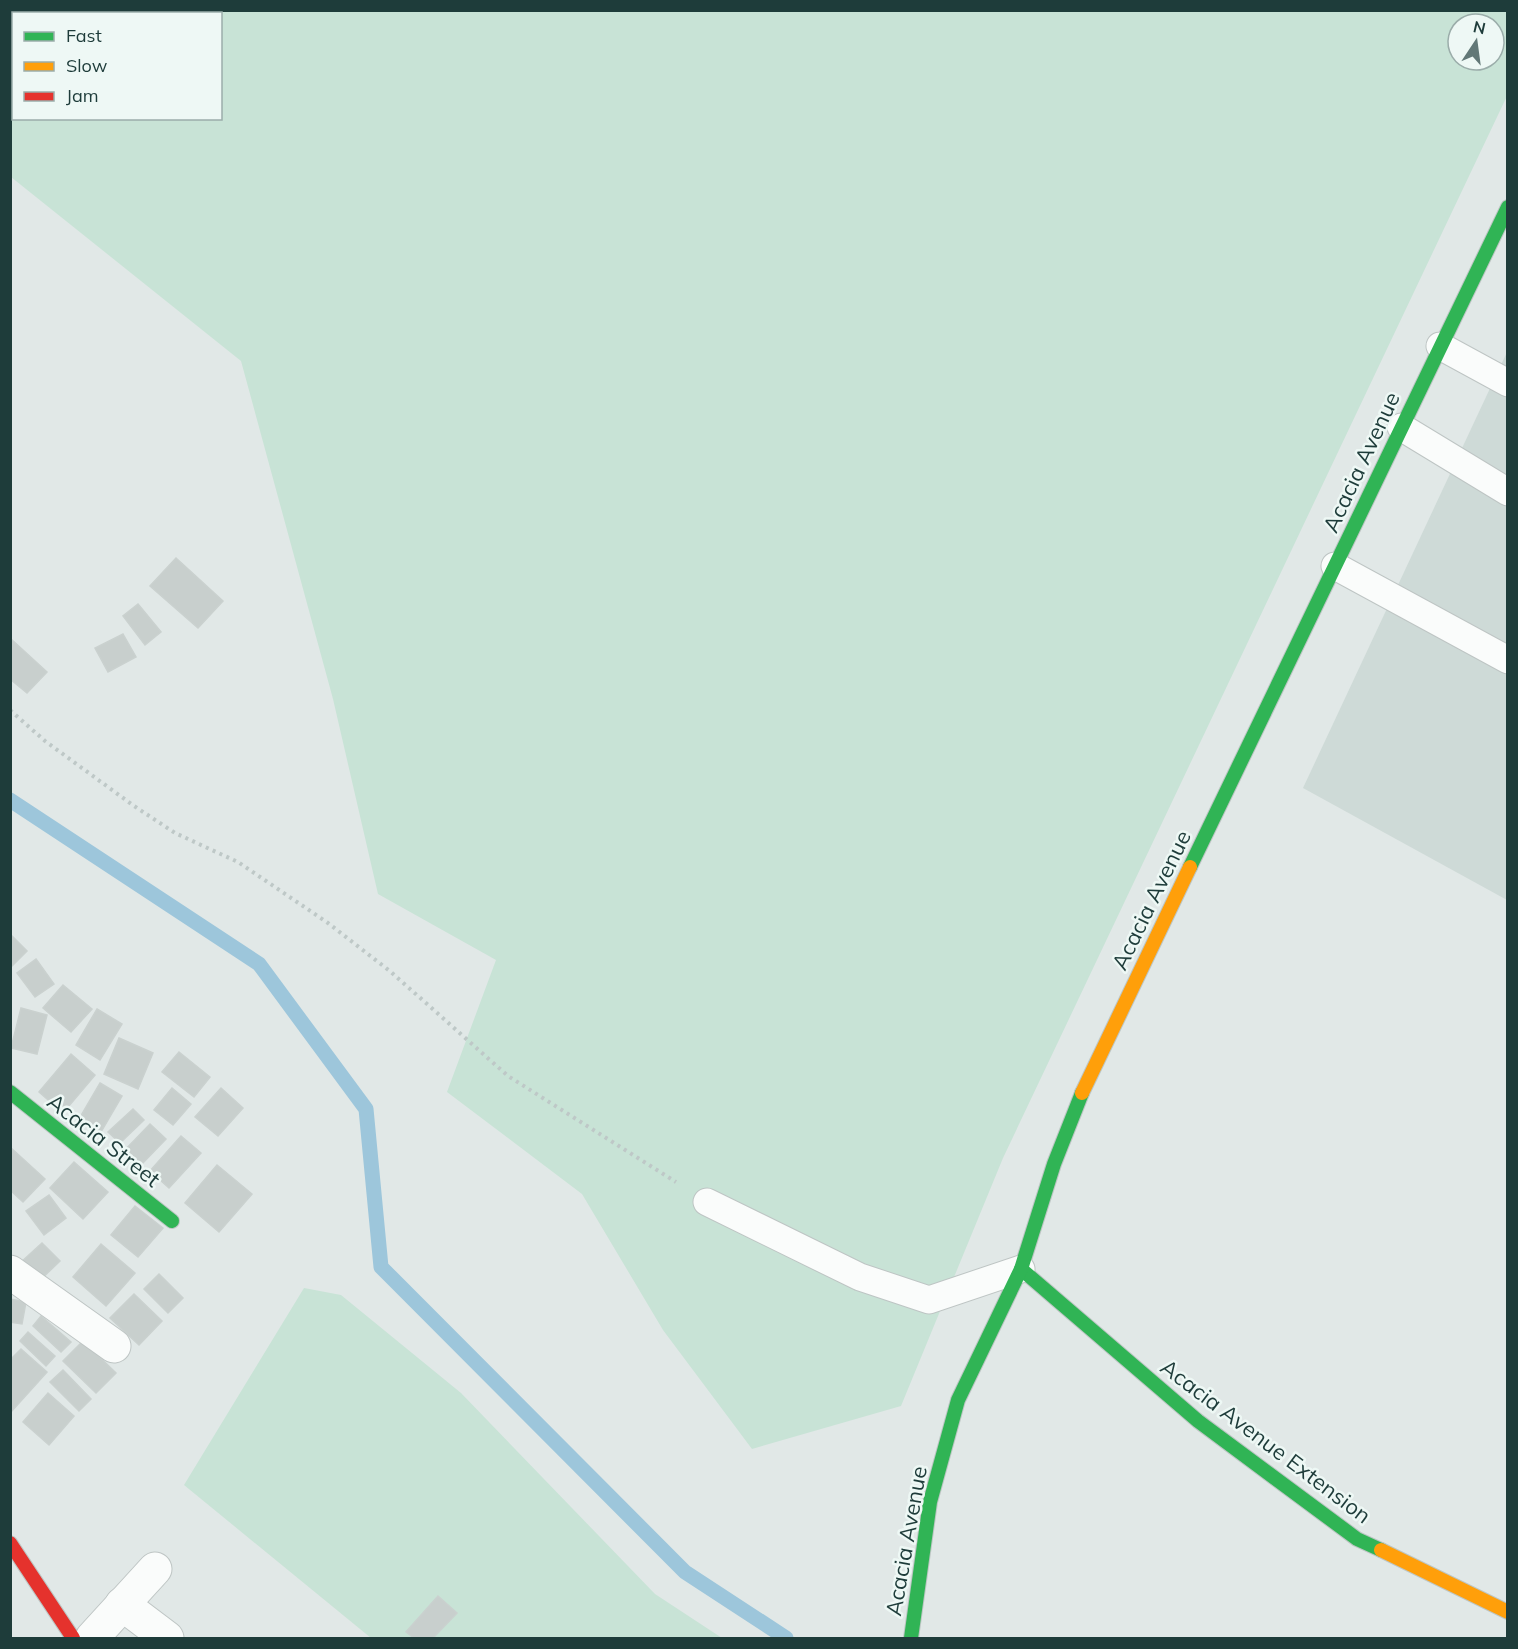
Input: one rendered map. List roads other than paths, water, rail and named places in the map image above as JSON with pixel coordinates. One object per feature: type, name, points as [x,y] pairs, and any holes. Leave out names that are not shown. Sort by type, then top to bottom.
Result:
[{"type":"street","name":"Acacia Avenue","points":[[911,1638],[930,1502],[958,1401],[1021,1269],[1074,1109],[1508,207]]},
{"type":"street","name":"Acacia Street","points":[[10,1092],[172,1221]]},
{"type":"street","name":"Acacia Avenue Extension","points":[[1021,1269],[1198,1421],[1357,1539],[1508,1612]]},
{"type":"street","points":[[10,1272],[114,1346]]},
{"type":"street","points":[[10,1543],[73,1638]]},
{"type":"street","points":[[92,1638],[155,1569]]},
{"type":"street","points":[[122,1604],[167,1638]]},
{"type":"lane","points":[[1440,346],[1508,383]]},
{"type":"lane","points":[[1401,427],[1508,492]]},
{"type":"lane","points":[[1335,566],[1508,660]]},
{"type":"lane","points":[[707,1202],[860,1277],[929,1300],[1021,1269]]},
{"type":"waterway","points":[[10,800],[259,964],[366,1109],[381,1267],[685,1572],[786,1638]]}]
